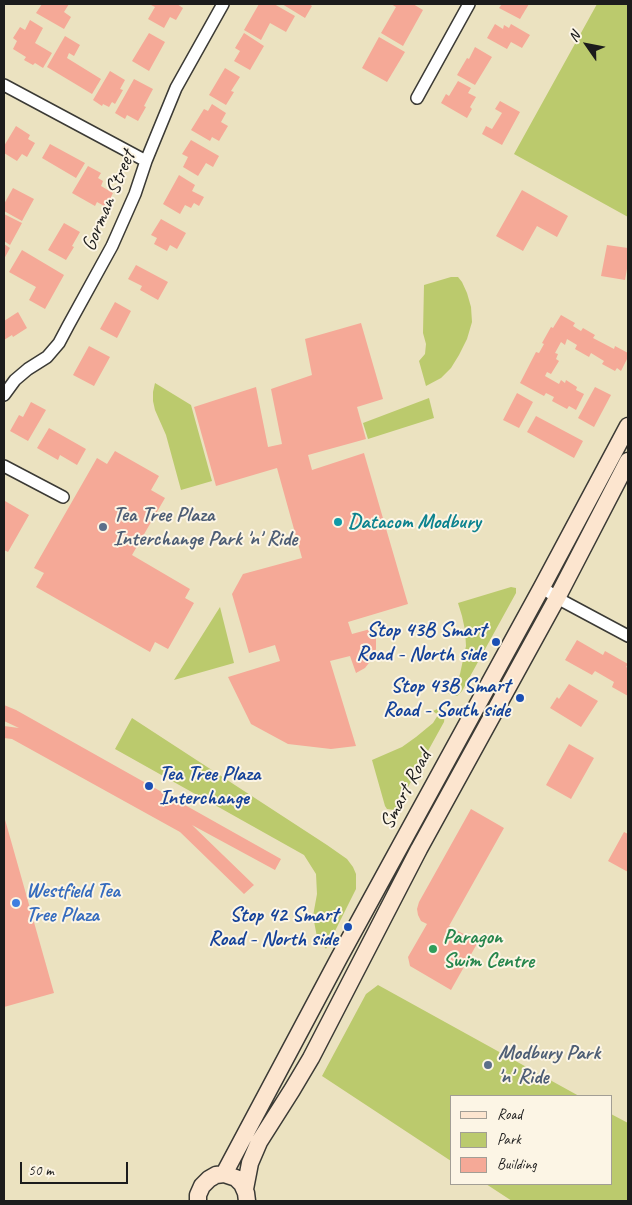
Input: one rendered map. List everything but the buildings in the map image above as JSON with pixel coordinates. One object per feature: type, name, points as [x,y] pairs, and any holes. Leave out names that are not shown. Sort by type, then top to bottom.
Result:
[{"type":"main road","name":"Smart Road","points":[[224,1174],[628,426]]},
{"type":"main road","name":"Smart Road","points":[[246,1195],[250,1163],[259,1142],[311,1058],[419,849],[557,598],[628,461]]},
{"type":"main road","points":[[198,1201],[198,1195],[202,1186],[208,1179],[224,1174],[236,1178],[242,1184],[246,1195]]},
{"type":"street","name":"Gorman Street","points":[[4,395],[15,380],[47,357],[59,343],[112,246],[135,194],[146,161],[176,88],[223,4]]},
{"type":"street","points":[[417,98],[469,4]]},
{"type":"street","points":[[4,84],[146,161]]},
{"type":"street","points":[[4,466],[63,497]]},
{"type":"street","points":[[542,587],[557,598],[628,636]]},
{"type":"green space","points":[[597,4],[628,4],[628,217],[514,154]]},
{"type":"green space","points":[[451,277],[458,277],[462,282],[471,307],[472,322],[467,339],[451,368],[441,378],[426,386],[419,361],[425,354],[426,344],[423,333],[424,285]]},
{"type":"green space","points":[[155,383],[191,405],[212,481],[181,490],[166,435],[155,410],[153,392]]},
{"type":"green space","points":[[429,398],[434,418],[368,439],[363,423]]},
{"type":"green space","points":[[511,587],[516,588],[516,593],[462,691],[457,696],[449,694],[446,689],[447,685],[449,683],[456,685],[466,646],[465,630],[458,603]]},
{"type":"green space","points":[[220,607],[234,663],[174,680]]},
{"type":"green space","points":[[439,708],[445,713],[444,722],[397,807],[394,810],[387,809],[372,760],[402,747],[416,737],[433,723],[438,715],[433,711]]},
{"type":"green space","points":[[132,718],[347,859],[356,874],[356,889],[326,949],[317,937],[313,916],[317,894],[316,874],[304,855],[115,749]]},
{"type":"green space","points":[[378,985],[577,1095],[450,1095],[450,1160],[322,1076],[366,994]]},
{"type":"green space","points":[[612,1115],[628,1123],[628,1201],[512,1201],[488,1185],[612,1185]]},
{"type":"place","name":"Datacom Modbury","points":[[338,522]]},
{"type":"place","name":"Tea Tree Plaza Interchange Park 'n' Ride","points":[[103,527]]},
{"type":"place","name":"Stop 43B Smart Road - North side","points":[[496,642]]},
{"type":"place","name":"Stop 43B Smart Road - South side","points":[[520,698]]},
{"type":"place","name":"Tea Tree Plaza Interchange","points":[[149,786]]},
{"type":"place","name":"Westfield Tea Tree Plaza","points":[[16,903]]},
{"type":"place","name":"Stop 42 Smart Road - North side","points":[[348,927]]},
{"type":"place","name":"Paragon Swim Centre","points":[[433,949]]},
{"type":"place","name":"Modbury Park 'n' Ride","points":[[488,1065]]}]
